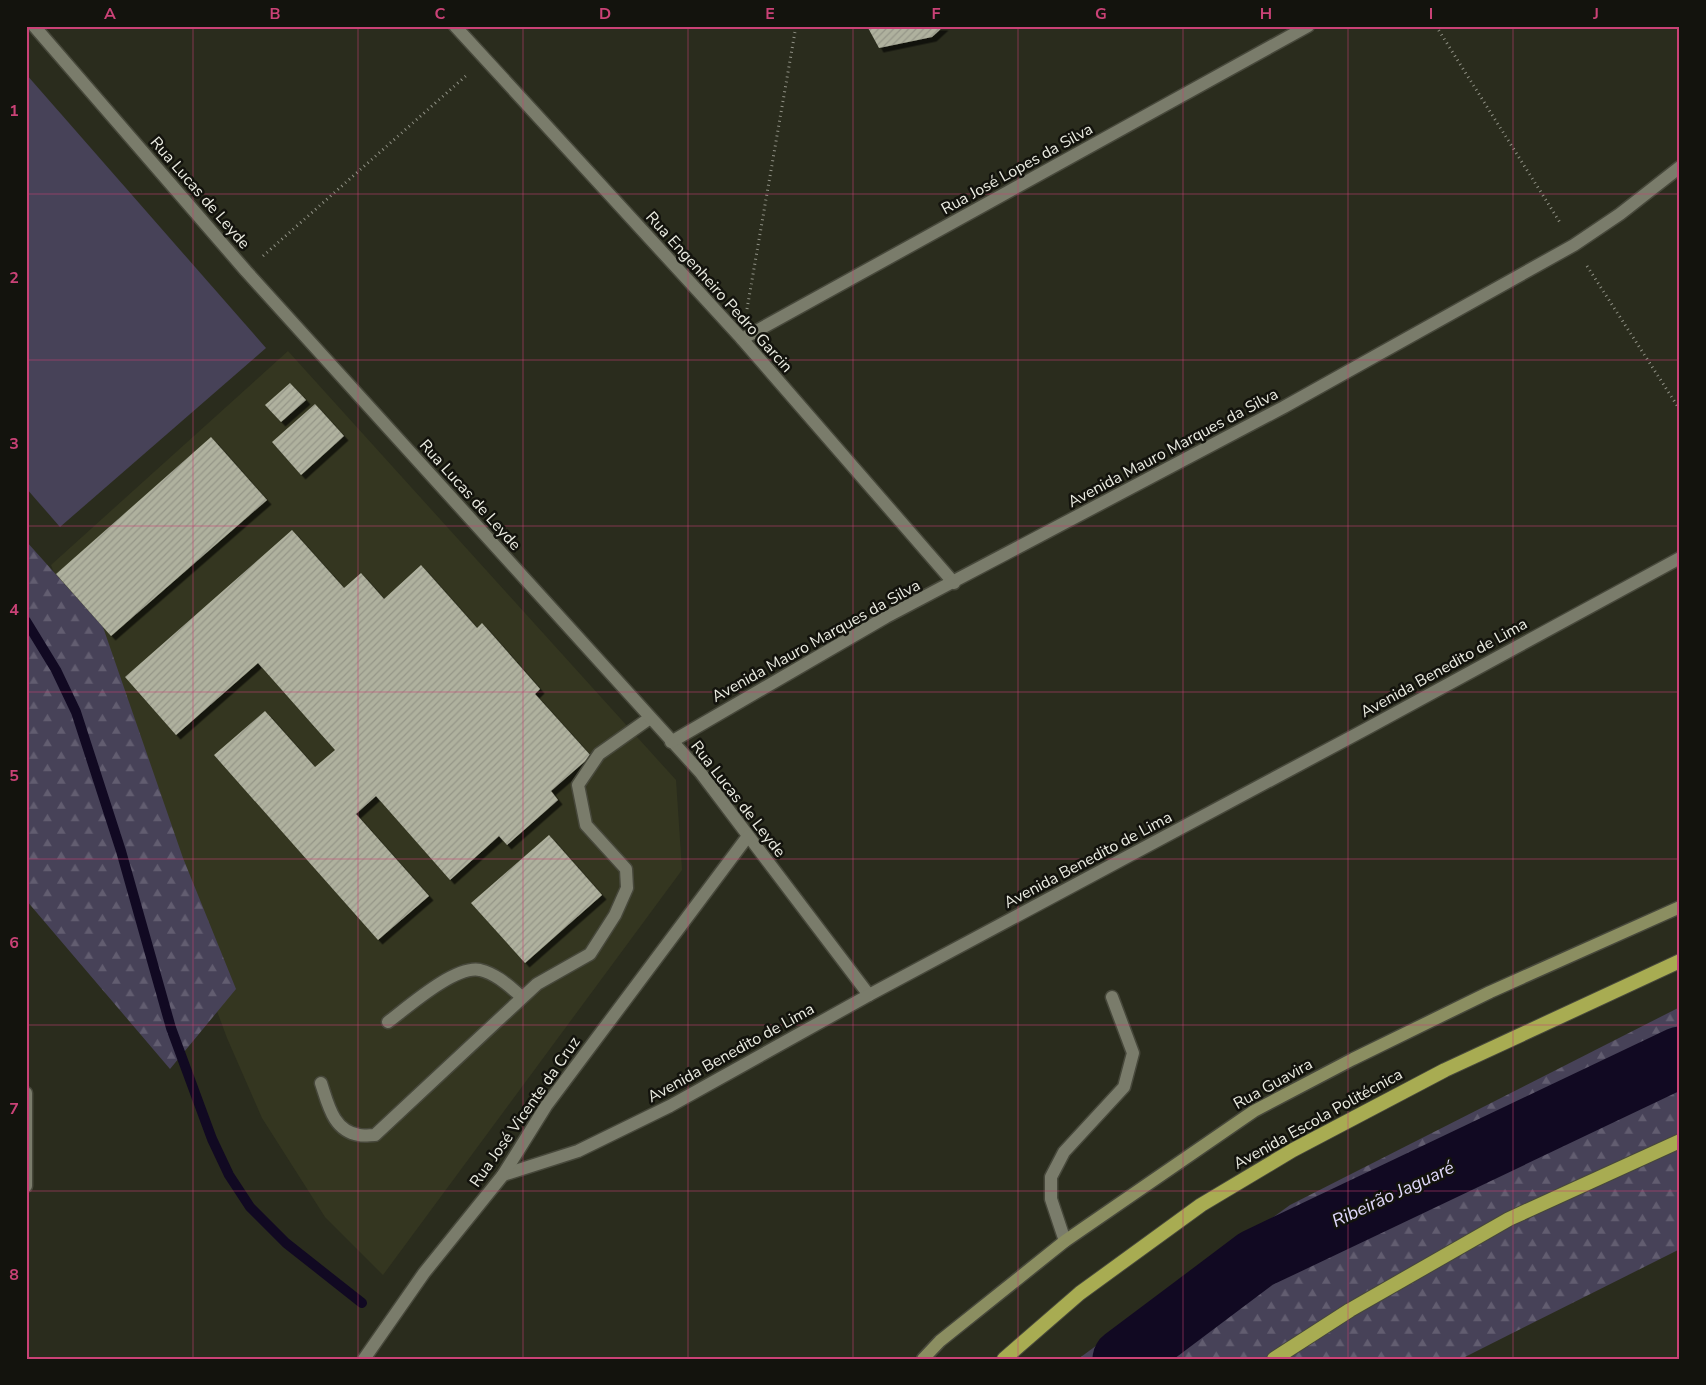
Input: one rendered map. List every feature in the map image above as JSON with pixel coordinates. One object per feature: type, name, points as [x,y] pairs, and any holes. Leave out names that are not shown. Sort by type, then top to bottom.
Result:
[{"type":"highway","name":"Avenida Escola Politécnica","points":[[1004,1359],[1080,1293],[1201,1205],[1293,1150],[1445,1070],[1680,961]]},
{"type":"highway","points":[[1274,1359],[1350,1310],[1509,1219],[1680,1142]]},
{"type":"main road","name":"Rua Guavira","points":[[923,1359],[940,1341],[1064,1241],[1254,1111],[1353,1059],[1473,1000],[1680,908]]},
{"type":"street","name":"Rua Lucas de Leyde","points":[[34,26],[246,272],[700,772],[869,996]]},
{"type":"street","name":"Rua Engenheiro Pedro Garcin","points":[[455,26],[742,339],[954,583]]},
{"type":"street","name":"Rua José Lopes da Silva","points":[[742,339],[1308,26]]},
{"type":"street","name":"Avenida Mauro Marques da Silva","points":[[671,742],[886,617],[954,583],[1284,408],[1574,245],[1620,214],[1680,167]]},
{"type":"street","name":"Avenida Benedito de Lima","points":[[503,1175],[578,1151],[658,1112],[1680,558]]},
{"type":"street","points":[[321,1083],[330,1112],[341,1128],[359,1135],[375,1135],[537,984],[590,954],[615,915],[627,888],[626,869],[586,825],[578,785],[599,754],[650,718]]},
{"type":"street","name":"Rua José Vicente da Cruz","points":[[364,1359],[424,1273],[503,1175],[546,1106],[748,836]]},
{"type":"street","points":[[388,1022],[438,985],[465,971],[480,970],[500,978],[522,998]]},
{"type":"street","points":[[1064,1241],[1051,1199],[1051,1177],[1064,1152],[1124,1087],[1133,1053],[1112,997]]},
{"type":"street","points":[[26,1093],[26,1186]]},
{"type":"path","points":[[742,339],[796,26]]},
{"type":"path","points":[[1436,26],[1680,410]]},
{"type":"path","points":[[246,272],[485,59]]},
{"type":"shaded area","points":[[288,351],[676,780],[682,870],[383,1275],[325,1217],[262,1118],[227,1038],[51,565]]},
{"type":"green space","points":[[26,74],[266,348],[60,527],[26,488]]},
{"type":"green space","points":[[26,541],[103,627],[183,858],[236,989],[170,1069],[26,900]]},
{"type":"green space","points":[[1680,1007],[1680,1249],[1461,1359],[1078,1359],[1290,1205]]},
{"type":"building","points":[[867,26],[944,26],[932,37],[879,48]]},
{"type":"building","points":[[290,383],[306,400],[281,422],[265,405]]},
{"type":"building","points":[[315,404],[344,436],[301,475],[272,442]]},
{"type":"building","points":[[211,437],[267,500],[111,636],[56,574]]},
{"type":"building","points":[[292,530],[344,588],[361,573],[384,599],[421,565],[477,628],[482,623],[540,689],[535,694],[591,756],[551,791],[558,800],[507,845],[499,836],[450,880],[376,796],[356,814],[429,896],[378,940],[214,755],[265,711],[315,767],[335,750],[258,663],[176,735],[125,677]]},
{"type":"building","points":[[549,835],[602,895],[525,963],[471,903]]},
{"type":"waterway","points":[[26,621],[56,670],[76,712],[121,851],[171,1028],[212,1139],[229,1175],[250,1207],[286,1243],[362,1303]]},
{"type":"waterway","name":"Ribeirão Jaguaré","points":[[1123,1359],[1256,1259],[1680,1057]]}]
